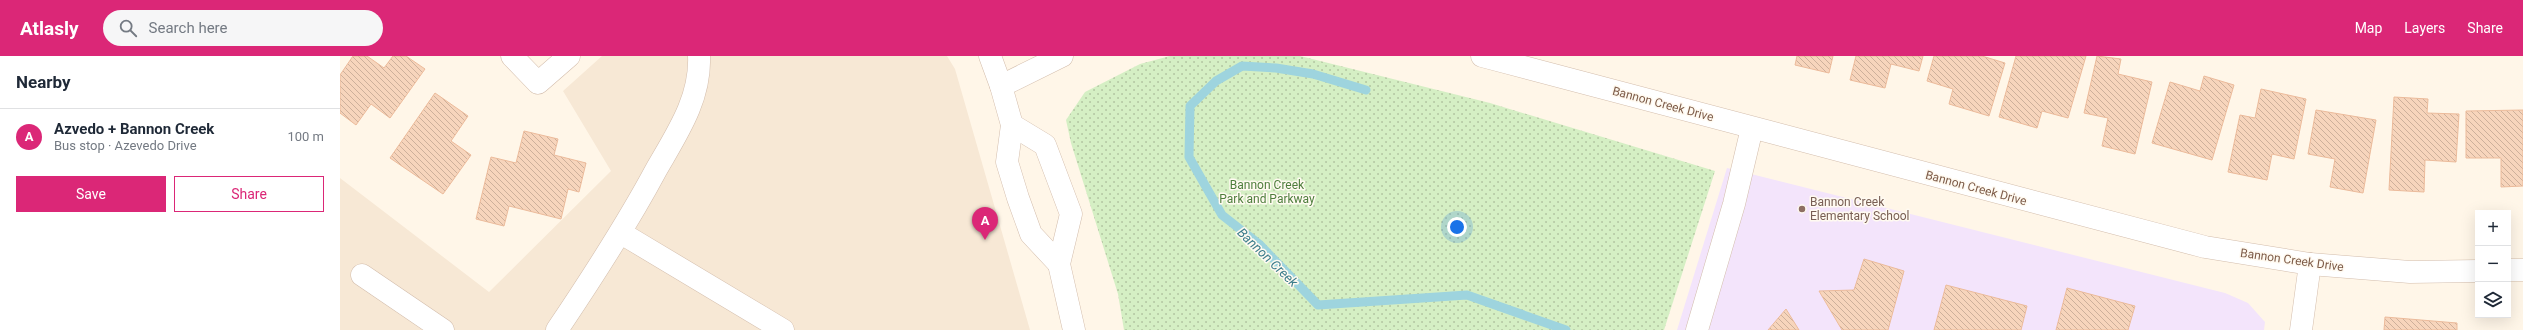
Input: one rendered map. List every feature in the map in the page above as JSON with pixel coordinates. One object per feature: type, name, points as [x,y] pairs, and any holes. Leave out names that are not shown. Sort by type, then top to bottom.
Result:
[{"type":"street","points":[[512,56],[538,83],[569,56]]},
{"type":"street","points":[[557,330],[621,233],[686,115],[695,93],[699,56]]},
{"type":"street","points":[[990,56],[1001,86],[1012,125],[1007,162],[1018,198],[1030,234],[1059,264]]},
{"type":"street","points":[[1001,86],[1062,56]]},
{"type":"street","name":"Bannon Creek Drive","points":[[1482,56],[1555,65],[1752,128],[2164,238],[2205,247],[2310,264],[2410,272],[2475,271]]},
{"type":"street","points":[[1012,125],[1044,145],[1071,214],[1059,264],[1074,330]]},
{"type":"street","points":[[1697,330],[1734,204],[1752,128]]},
{"type":"street","points":[[621,233],[783,330]]},
{"type":"street","points":[[2301,330],[2310,264]]},
{"type":"street","points":[[2511,270],[2523,270]]},
{"type":"street","points":[[362,275],[443,330]]},
{"type":"shaded area","points":[[602,56],[947,56],[955,69],[1030,330],[340,330],[340,178],[489,292],[611,171],[563,91]]},
{"type":"shaded area","name":"Bannon Creek Elementary School","points":[[1727,168],[2225,293],[2248,303],[2265,322],[2264,330],[1677,330]]},
{"type":"green space","name":"Bannon Creek Park and Parkway","points":[[1170,56],[1300,56],[1490,103],[1715,171],[1664,330],[1124,330],[1118,294],[1071,143],[1066,120],[1085,92],[1140,64]]},
{"type":"building","points":[[353,56],[367,56],[384,68],[393,56],[406,56],[425,69],[390,118],[371,104],[356,125],[340,113],[340,75]]},
{"type":"building","points":[[1797,56],[1833,56],[1829,73],[1795,65]]},
{"type":"building","points":[[1856,56],[1923,56],[1919,71],[1891,64],[1885,88],[1850,80]]},
{"type":"building","points":[[1934,56],[1982,56],[2005,63],[1989,116],[1949,104],[1953,89],[1927,81]]},
{"type":"building","points":[[2016,56],[2086,56],[2068,118],[2042,111],[2037,128],[1999,117]]},
{"type":"building","points":[[2097,56],[2121,59],[2118,74],[2152,82],[2135,154],[2102,146],[2108,118],[2084,113]]},
{"type":"building","points":[[2204,76],[2234,85],[2212,160],[2152,143],[2170,82],[2200,91]]},
{"type":"building","points":[[2261,89],[2306,99],[2294,159],[2272,154],[2267,180],[2228,172],[2240,115],[2255,118]]},
{"type":"building","points":[[435,93],[468,116],[451,141],[471,155],[443,194],[390,158]]},
{"type":"building","points":[[2394,97],[2428,99],[2427,113],[2459,114],[2456,162],[2425,160],[2424,192],[2389,190]]},
{"type":"building","points":[[2316,110],[2376,120],[2363,193],[2330,187],[2335,159],[2308,154]]},
{"type":"building","points":[[2523,110],[2523,186],[2501,187],[2501,158],[2466,158],[2466,111]]},
{"type":"building","points":[[524,131],[558,139],[554,155],[586,163],[579,192],[568,189],[561,219],[509,206],[504,226],[476,219],[491,157],[516,163]]},
{"type":"building","points":[[1864,259],[1904,271],[1888,330],[1842,330],[1819,291],[1854,290]]},
{"type":"building","points":[[1946,285],[2027,306],[2021,330],[1934,330]]},
{"type":"building","points":[[2067,288],[2135,306],[2128,330],[2056,330]]},
{"type":"building","points":[[1786,309],[1799,330],[1768,330]]},
{"type":"building","points":[[2385,317],[2457,323],[2457,330],[2384,330]]},
{"type":"waterway","name":"Bannon Creek","points":[[1366,90],[1313,74],[1276,68],[1242,66],[1216,81],[1190,106],[1189,157],[1222,215],[1259,244],[1318,305],[1467,295],[1566,330]]},
{"type":"place","name":"Bannon Creek Elementary School","points":[[1802,209]]},
{"type":"place","name":"Azvedo + Bannon Creek","points":[[985,240]]}]
